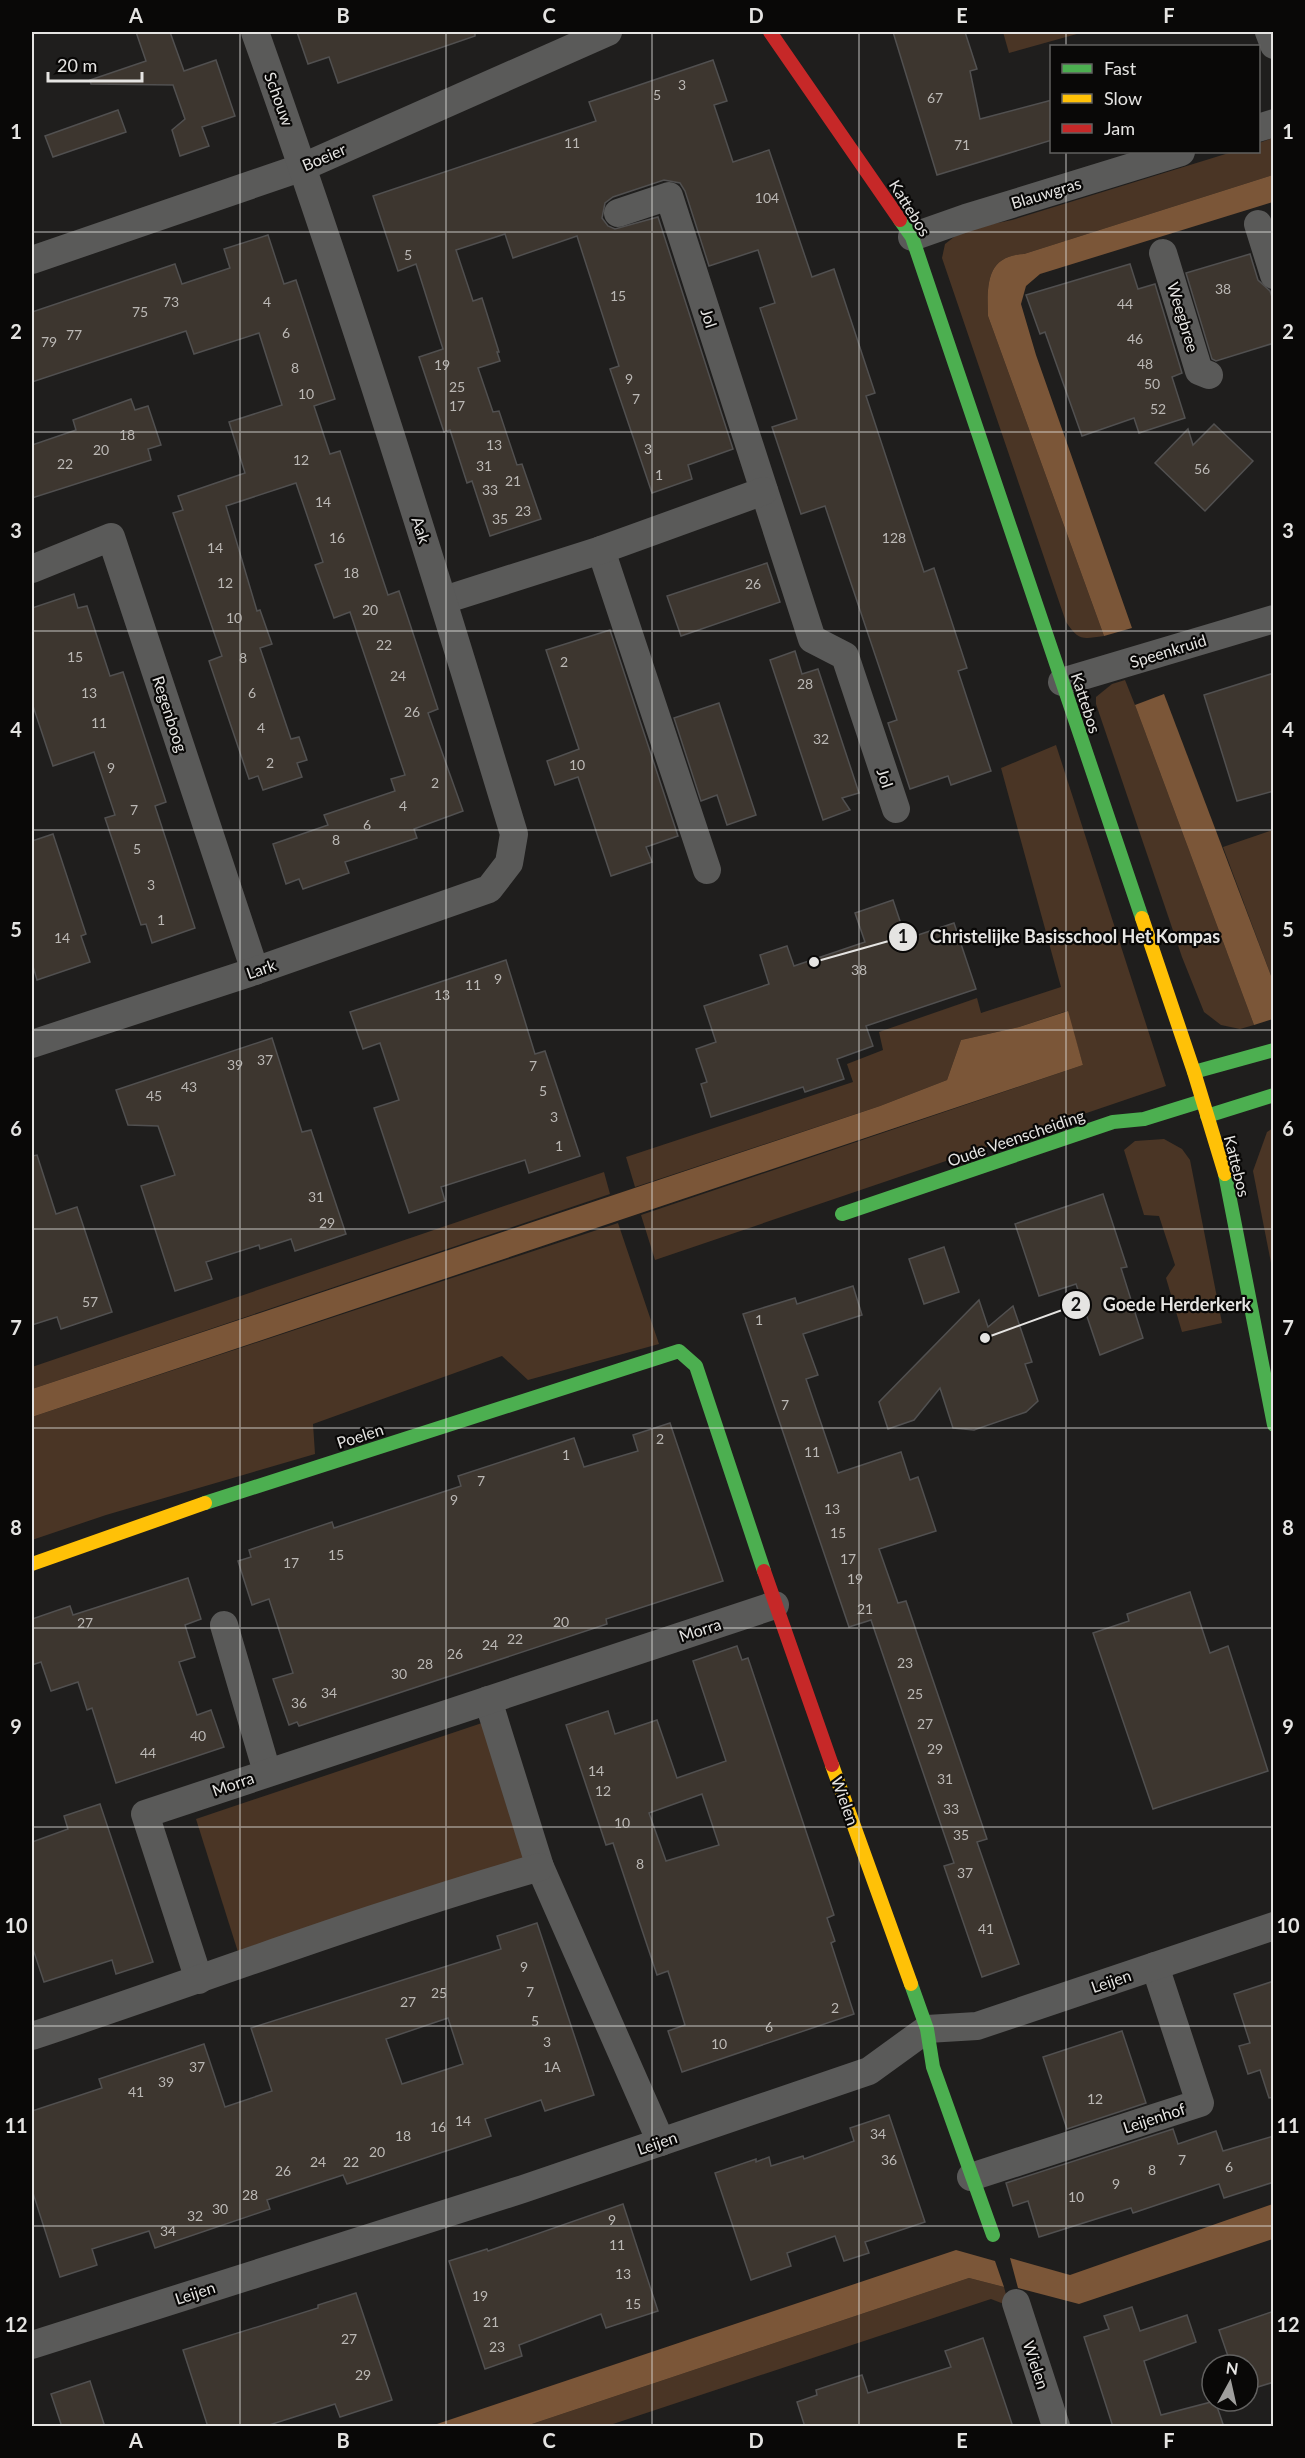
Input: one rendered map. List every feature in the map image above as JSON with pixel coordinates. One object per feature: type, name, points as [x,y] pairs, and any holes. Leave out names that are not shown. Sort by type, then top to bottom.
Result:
[{"type":"street","name":"Schouw","points":[[255,32],[303,167]]},
{"type":"street","name":"Boeier","points":[[32,260],[303,167],[608,32]]},
{"type":"street","name":"Kattebos","points":[[770,32],[912,237],[1194,1072],[1224,1171],[1274,1425]]},
{"type":"street","points":[[1269,32],[1274,45]]},
{"type":"street","name":"Blauwgras","points":[[912,237],[966,218],[1178,153]]},
{"type":"street","name":"Aak","points":[[303,167],[444,600],[514,834],[509,863],[489,889]]},
{"type":"street","name":"Jol","points":[[618,213],[669,196],[812,639],[845,656],[896,809]]},
{"type":"street","points":[[1258,224],[1274,275]]},
{"type":"street","name":"Weegbree","points":[[1163,253],[1199,371],[1209,375]]},
{"type":"street","points":[[444,600],[601,550],[764,491]]},
{"type":"street","name":"Regenboog","points":[[32,568],[111,537],[255,971]]},
{"type":"street","points":[[601,550],[707,870]]},
{"type":"street","name":"Speenkruid","points":[[1062,682],[1274,619]]},
{"type":"street","name":"Lark","points":[[32,1044],[255,971],[489,889]]},
{"type":"street","points":[[1194,1072],[1274,1050]]},
{"type":"street","points":[[1207,1116],[1274,1095]]},
{"type":"street","name":"Oude Veenscheiding","points":[[842,1214],[1113,1122],[1144,1119],[1202,1101]]},
{"type":"street","name":"Poelen","points":[[32,1564],[188,1509],[679,1351],[696,1366]]},
{"type":"street","name":"Wielen","points":[[696,1366],[775,1605],[927,2029],[933,2067],[993,2235]]},
{"type":"street","name":"Morra","points":[[199,1980],[145,1814],[775,1605]]},
{"type":"street","points":[[224,1625],[267,1772]]},
{"type":"street","points":[[488,1700],[540,1867],[660,2142]]},
{"type":"street","points":[[32,2036],[433,1898],[540,1867]]},
{"type":"street","name":"Leijen","points":[[32,2345],[523,2189],[869,2071],[927,2029],[978,2026],[1274,1926]]},
{"type":"street","name":"Leijenhof","points":[[971,2177],[1200,2103],[1155,1966]]},
{"type":"street","name":"Wielen","points":[[1016,2303],[1056,2427]]},
{"type":"shaded area","points":[[1003,32],[1084,32],[1009,53]]},
{"type":"shaded area","points":[[1273,138],[1273,175],[1012,256],[1002,260],[991,274],[988,316],[1104,636],[1091,638],[1078,636],[1066,622],[942,258],[945,244],[963,230],[1012,220],[1229,153],[1260,153],[1260,143]]},
{"type":"shaded area","points":[[1273,175],[1273,202],[1040,274],[1026,286],[1021,304],[1036,355],[1132,628],[1104,636],[988,316],[991,274],[1002,260],[1012,256]]},
{"type":"shaded area","points":[[1125,680],[1254,1025],[1240,1029],[1221,1025],[1204,1012],[1182,957],[1096,704],[1096,697],[1112,684]]},
{"type":"shaded area","points":[[1164,694],[1273,981],[1273,1019],[1254,1025],[1135,705]]},
{"type":"shaded area","points":[[1056,745],[1166,1086],[655,1260],[641,1215],[1083,1065],[1067,1011],[1019,1027],[961,1040],[947,1080],[880,1106],[635,1187],[626,1157],[853,1082],[847,1064],[883,1050],[879,1032],[977,998],[981,1013],[1061,987],[1001,768]]},
{"type":"shaded area","points":[[1273,830],[1273,981],[1223,847]]},
{"type":"shaded area","points":[[1068,1011],[1083,1065],[32,1417],[32,1389],[880,1106],[947,1080],[961,1040],[1019,1027]]},
{"type":"shaded area","points":[[1273,1128],[1273,1273],[1253,1171],[1267,1132]]},
{"type":"shaded area","points":[[1164,1139],[1182,1149],[1190,1160],[1222,1323],[1182,1332],[1166,1278],[1175,1265],[1159,1216],[1144,1215],[1124,1150],[1135,1141]]},
{"type":"shaded area","points":[[604,1172],[610,1194],[32,1389],[32,1367]]},
{"type":"shaded area","points":[[618,1223],[659,1344],[528,1380],[502,1356],[313,1424],[315,1454],[106,1515],[32,1540],[32,1417]]},
{"type":"shaded area","points":[[482,1723],[524,1860],[238,1952],[196,1819]]},
{"type":"shaded area","points":[[1273,2204],[1273,2239],[1079,2304],[1018,2288],[1010,2258],[1070,2275]]},
{"type":"shaded area","points":[[956,2250],[995,2261],[1004,2287],[969,2278],[526,2426],[431,2426]]},
{"type":"shaded area","points":[[969,2278],[1004,2287],[1009,2306],[991,2299],[607,2426],[526,2426]]},
{"type":"building","points":[[136,32],[170,32],[184,71],[216,60],[235,116],[202,127],[209,146],[180,156],[172,130],[185,119],[173,85],[91,84],[90,80],[146,61]]},
{"type":"building","points":[[297,32],[475,32],[475,36],[338,83],[329,57],[308,64]]},
{"type":"building","points":[[893,32],[965,32],[977,69],[970,71],[980,119],[1050,101],[1050,141],[937,175]]},
{"type":"building","points":[[713,60],[727,101],[714,105],[733,162],[769,150],[812,277],[834,269],[875,393],[866,396],[924,572],[934,568],[967,668],[958,671],[991,771],[951,785],[948,776],[910,789],[888,723],[897,720],[825,506],[801,514],[772,427],[797,419],[760,308],[775,303],[758,250],[709,266],[685,191],[680,183],[664,180],[613,197],[605,203],[602,218],[608,226],[615,229],[658,217],[733,449],[688,465],[692,479],[652,493],[610,369],[619,366],[577,236],[513,258],[505,234],[456,250],[473,301],[482,298],[499,352],[497,352],[500,361],[478,368],[493,412],[499,411],[517,465],[522,464],[541,519],[490,536],[472,481],[467,483],[450,430],[444,432],[419,357],[443,349],[416,264],[398,271],[373,196],[596,121],[589,102]]},
{"type":"building","points":[[118,110],[126,132],[53,157],[45,136]]},
{"type":"building","points":[[268,235],[284,284],[296,280],[335,399],[314,406],[330,454],[340,451],[388,595],[399,591],[438,709],[428,713],[463,811],[414,829],[417,838],[345,862],[349,873],[303,889],[299,879],[286,884],[273,844],[328,825],[324,815],[395,791],[391,779],[405,775],[350,612],[334,618],[315,565],[323,562],[296,483],[226,506],[257,611],[260,610],[272,644],[260,648],[291,739],[299,737],[307,760],[297,763],[302,777],[263,790],[258,776],[249,779],[209,661],[222,656],[173,513],[183,510],[178,496],[245,473],[229,422],[282,405],[259,333],[194,354],[186,331],[32,382],[32,312],[175,264],[182,284],[230,268],[224,249]]},
{"type":"building","points":[[1250,254],[1258,280],[1270,291],[1274,303],[1274,343],[1216,361],[1212,359],[1186,273]]},
{"type":"building","points":[[1130,264],[1138,289],[1155,284],[1182,373],[1172,377],[1185,418],[1139,433],[1134,418],[1082,436],[1045,332],[1040,334],[1026,295]]},
{"type":"building","points":[[131,399],[135,410],[148,406],[161,445],[148,449],[151,460],[32,498],[32,445],[76,430],[73,420]]},
{"type":"building","points":[[1214,424],[1253,461],[1205,511],[1155,463],[1188,429],[1193,445]]},
{"type":"building","points":[[767,563],[780,602],[681,636],[667,596]]},
{"type":"building","points":[[74,594],[78,608],[87,606],[110,676],[123,672],[166,802],[155,806],[195,928],[152,943],[146,924],[141,925],[105,818],[115,815],[94,752],[53,766],[32,703],[32,608]]},
{"type":"building","points":[[610,630],[678,836],[646,847],[652,862],[611,876],[578,777],[555,785],[547,761],[579,749],[546,650]]},
{"type":"building","points":[[795,651],[802,674],[818,669],[859,793],[842,798],[850,810],[823,820],[770,660]]},
{"type":"building","points":[[1274,673],[1274,791],[1237,801],[1204,695]]},
{"type":"building","points":[[719,703],[756,815],[727,825],[717,795],[701,801],[674,718]]},
{"type":"building","points":[[53,834],[86,934],[81,936],[90,962],[37,980],[32,963],[32,841]]},
{"type":"building","points":[[893,900],[906,939],[954,923],[976,989],[866,1026],[873,1046],[837,1059],[844,1079],[805,1092],[803,1087],[711,1117],[701,1084],[707,1082],[696,1049],[716,1042],[704,1006],[769,984],[760,955],[787,946],[794,966],[865,942],[855,913]]},
{"type":"building","points":[[506,960],[535,1054],[545,1051],[580,1156],[529,1173],[525,1160],[441,1187],[445,1201],[409,1213],[374,1108],[399,1100],[380,1043],[363,1049],[350,1012]]},
{"type":"building","points":[[272,1038],[302,1132],[311,1130],[346,1234],[295,1251],[291,1239],[260,1249],[259,1245],[206,1262],[212,1279],[175,1291],[141,1186],[175,1175],[158,1126],[128,1125],[116,1090]]},
{"type":"building","points":[[37,1155],[56,1214],[77,1207],[112,1312],[61,1329],[57,1317],[32,1325],[32,1156]]},
{"type":"building","points":[[1103,1194],[1127,1267],[1121,1268],[1143,1338],[1100,1355],[1076,1284],[1039,1296],[1015,1224]]},
{"type":"building","points":[[944,1247],[959,1292],[924,1304],[909,1259]]},
{"type":"building","points":[[853,1286],[862,1315],[803,1334],[818,1375],[806,1379],[838,1473],[901,1452],[910,1480],[918,1477],[936,1531],[879,1549],[898,1603],[906,1601],[987,1839],[977,1842],[1019,1964],[982,1977],[944,1866],[954,1863],[871,1620],[849,1627],[743,1314],[795,1298],[797,1304]]},
{"type":"building","points":[[979,1300],[988,1327],[1013,1306],[1032,1362],[1025,1364],[1038,1401],[1026,1412],[974,1430],[953,1428],[940,1388],[914,1420],[888,1429],[879,1402]]},
{"type":"building","points":[[670,1423],[723,1581],[606,1619],[607,1624],[299,1726],[297,1722],[289,1725],[273,1679],[293,1673],[269,1599],[252,1605],[238,1561],[251,1557],[249,1550],[332,1522],[334,1528],[461,1486],[458,1476],[574,1438],[584,1467],[638,1451],[633,1435]]},
{"type":"building","points":[[188,1578],[201,1619],[185,1625],[195,1657],[179,1662],[197,1715],[211,1710],[224,1747],[116,1783],[92,1708],[87,1710],[78,1682],[51,1691],[41,1662],[32,1665],[32,1619],[70,1606],[73,1615]]},
{"type":"building","points":[[1190,1592],[1210,1653],[1228,1646],[1268,1771],[1153,1809],[1093,1633],[1129,1621],[1127,1614]]},
{"type":"building","points":[[737,1646],[742,1660],[748,1658],[834,1915],[827,1918],[835,1941],[831,1943],[854,2014],[682,2072],[668,2031],[685,2025],[668,1971],[657,1975],[613,1843],[606,1845],[566,1725],[608,1711],[615,1734],[657,1720],[677,1778],[726,1761],[693,1661]],"holes":[[[702,1794],[719,1845],[666,1861],[649,1813]]]},
{"type":"building","points":[[100,1804],[153,1962],[116,1974],[112,1960],[44,1982],[32,1946],[32,1842],[68,1829],[64,1816]]},
{"type":"building","points":[[537,1923],[594,2095],[545,2111],[541,2100],[485,2119],[491,2136],[347,2184],[343,2175],[267,2200],[270,2209],[155,2248],[149,2231],[92,2249],[97,2265],[60,2277],[32,2190],[32,2111],[102,2088],[99,2079],[204,2044],[225,2107],[272,2091],[251,2028],[501,1949],[497,1936]],"holes":[[[448,2018],[463,2064],[402,2084],[386,2039]]]},
{"type":"building","points":[[1274,1981],[1274,2097],[1269,2098],[1260,2070],[1248,2074],[1239,2046],[1250,2043],[1234,1994]]},
{"type":"building","points":[[1122,2031],[1146,2103],[1067,2129],[1043,2057]]},
{"type":"building","points":[[889,2115],[925,2222],[865,2242],[869,2253],[844,2261],[835,2236],[787,2253],[791,2266],[751,2280],[715,2173],[756,2159],[756,2162],[769,2157],[771,2166],[803,2156],[804,2159],[854,2141],[850,2128]]},
{"type":"building","points":[[1173,2129],[1178,2144],[1216,2131],[1223,2151],[1274,2136],[1274,2182],[1224,2198],[1219,2184],[1133,2213],[1131,2208],[1039,2237],[1028,2201],[1013,2206],[1006,2183]]},
{"type":"building","points":[[623,2204],[658,2311],[606,2328],[601,2314],[519,2345],[522,2356],[485,2369],[449,2261],[487,2249],[488,2251]]},
{"type":"building","points":[[356,2293],[392,2400],[340,2417],[335,2404],[263,2427],[208,2427],[183,2350],[318,2308],[318,2305]]},
{"type":"building","points":[[1132,2307],[1140,2331],[1187,2315],[1196,2342],[1144,2361],[1161,2415],[1200,2405],[1200,2413],[1219,2413],[1224,2427],[1113,2427],[1084,2337],[1109,2329],[1104,2316]]},
{"type":"building","points":[[1274,2311],[1274,2382],[1260,2386],[1260,2353],[1227,2353],[1219,2330]]},
{"type":"building","points":[[983,2338],[1013,2427],[805,2427],[797,2402],[817,2395],[816,2390],[862,2375],[868,2393],[951,2367],[945,2351]]},
{"type":"building","points":[[90,2381],[105,2427],[62,2427],[51,2394]]},
{"type":"traffic: fast","points":[[900,220],[912,237],[1142,918]]},
{"type":"traffic: fast","points":[[1194,1072],[1274,1050]]},
{"type":"traffic: fast","points":[[1207,1116],[1274,1095]]},
{"type":"traffic: fast","points":[[842,1214],[1113,1122],[1144,1119],[1202,1101]]},
{"type":"traffic: fast","points":[[1225,1174],[1274,1425]]},
{"type":"traffic: fast","points":[[205,1503],[679,1351],[696,1366],[764,1571]]},
{"type":"traffic: fast","points":[[911,1984],[927,2029],[933,2067],[993,2235]]},
{"type":"traffic: slow","points":[[1142,918],[1194,1072],[1225,1174]]},
{"type":"traffic: slow","points":[[32,1564],[205,1503]]},
{"type":"traffic: slow","points":[[832,1765],[911,1984]]},
{"type":"traffic: jam","points":[[770,32],[900,220]]},
{"type":"traffic: jam","points":[[764,1571],[832,1765]]},
{"type":"place","name":"Christelijke Basisschool Het Kompas","points":[[814,962]]},
{"type":"place","name":"Goede Herderkerk","points":[[985,1338]]}]
